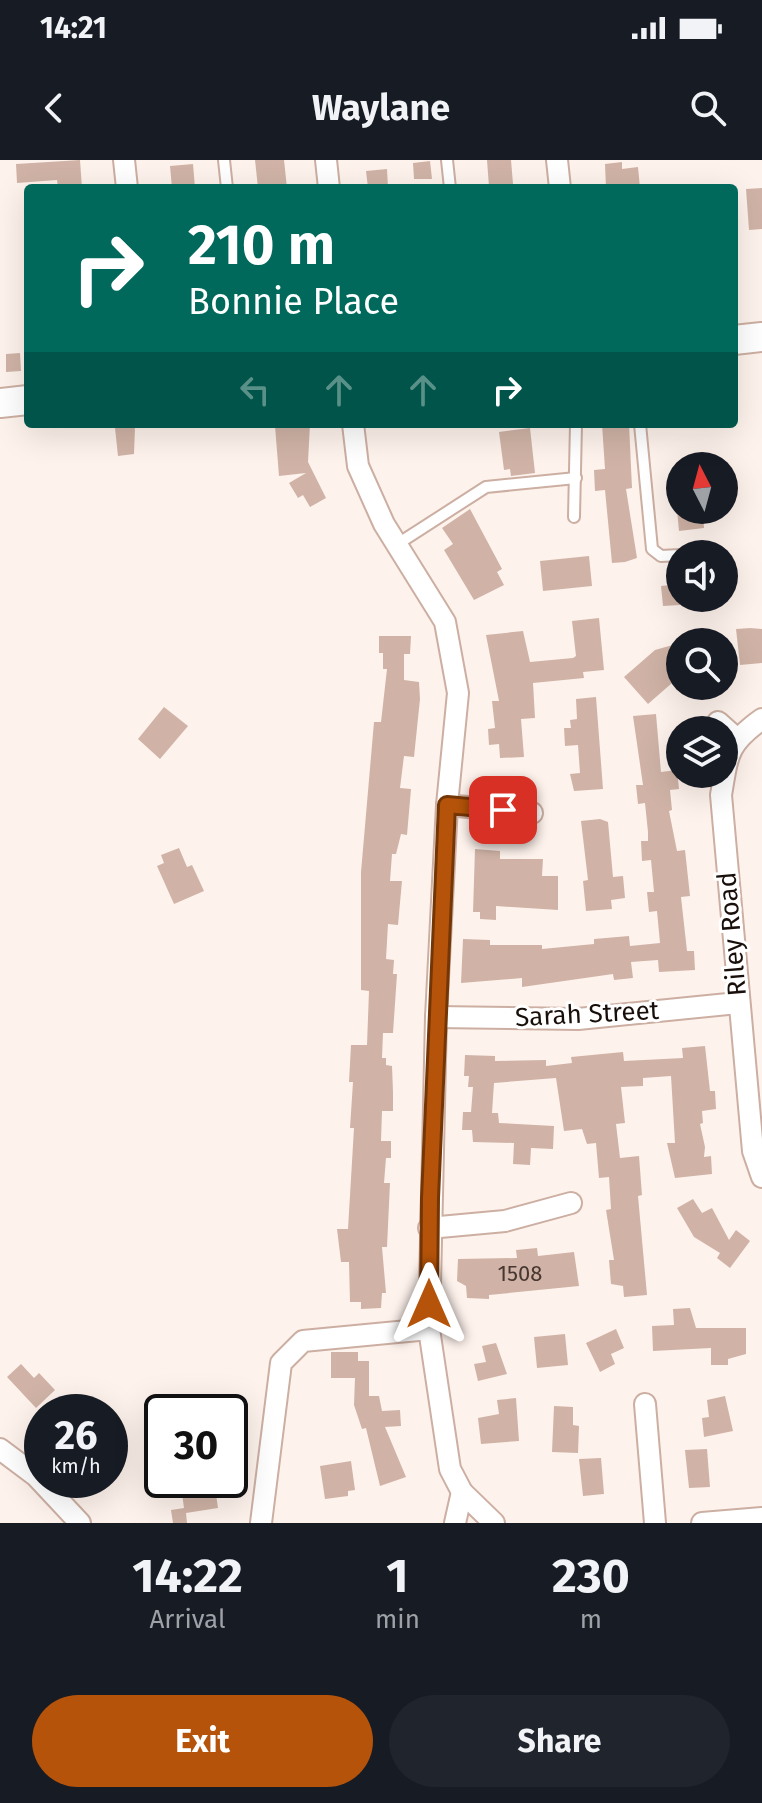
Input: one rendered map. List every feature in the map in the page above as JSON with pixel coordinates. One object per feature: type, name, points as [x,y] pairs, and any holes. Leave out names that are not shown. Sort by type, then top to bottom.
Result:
[{"type":"street","points":[[124,160],[127,184]]},
{"type":"street","points":[[326,160],[329,184]]},
{"type":"street","points":[[557,160],[560,184]]},
{"type":"street","points":[[738,340],[762,337]]},
{"type":"street","points":[[0,403],[24,400]]},
{"type":"street","points":[[353,428],[358,466],[395,546],[445,622],[458,693],[447,805],[436,1017],[429,1329],[442,1435],[450,1469],[462,1492],[494,1523]]},
{"type":"street","points":[[738,737],[762,719]]},
{"type":"street","name":"Riley Road","points":[[722,788],[738,1003],[753,1151],[762,1177]]},
{"type":"street","points":[[447,805],[532,813]]},
{"type":"street","name":"Sarah Street","points":[[436,1017],[578,1019],[738,1003]]},
{"type":"street","points":[[429,1228],[505,1221],[571,1203]]},
{"type":"street","points":[[261,1523],[281,1363],[303,1341],[429,1329]]},
{"type":"street","points":[[645,1404],[655,1523]]},
{"type":"street","points":[[0,1449],[36,1476],[80,1523]]},
{"type":"street","points":[[455,1523],[462,1492]]},
{"type":"street","points":[[702,1523],[762,1518]]},
{"type":"lane","points":[[224,160],[227,184]]},
{"type":"lane","points":[[447,160],[450,184]]},
{"type":"lane","points":[[574,517],[576,428]]},
{"type":"lane","points":[[640,428],[652,549],[661,556],[666,556]]},
{"type":"lane","points":[[395,546],[486,487],[576,478]]},
{"type":"building","points":[[80,160],[82,184],[58,184],[57,180],[17,183],[16,164]]},
{"type":"building","points":[[255,160],[284,160],[287,184],[258,184]]},
{"type":"building","points":[[487,160],[511,160],[513,184],[489,184]]},
{"type":"building","points":[[430,161],[432,179],[414,179],[413,163]]},
{"type":"building","points":[[622,162],[622,169],[638,167],[640,184],[606,184],[605,164]]},
{"type":"building","points":[[193,164],[195,184],[172,184],[170,166]]},
{"type":"building","points":[[387,169],[388,184],[368,184],[366,171]]},
{"type":"building","points":[[762,188],[762,229],[749,230],[746,189]]},
{"type":"building","points":[[20,353],[21,371],[6,372],[6,354]]},
{"type":"building","points":[[115,428],[135,428],[134,454],[118,456]]},
{"type":"building","points":[[275,428],[310,428],[308,462],[326,498],[310,507],[303,495],[298,498],[289,483],[306,473],[279,476]]},
{"type":"building","points":[[530,428],[535,473],[511,476],[510,469],[504,470],[499,432]]},
{"type":"building","points":[[602,428],[629,428],[632,488],[626,489],[637,558],[625,562],[612,563],[605,490],[595,491],[594,470],[605,469]]},
{"type":"building","points":[[470,509],[502,569],[497,572],[504,585],[474,600],[444,550],[453,544],[442,528]]},
{"type":"building","points":[[678,524],[704,524],[704,528],[679,531]]},
{"type":"building","points":[[589,556],[592,586],[543,591],[540,561]]},
{"type":"building","points":[[666,585],[666,606],[663,606],[661,586]]},
{"type":"building","points":[[599,618],[604,670],[583,672],[584,678],[533,683],[535,718],[521,719],[524,757],[500,758],[499,744],[489,745],[488,729],[495,728],[492,701],[499,701],[486,635],[523,631],[530,662],[573,658],[576,656],[572,621]]},
{"type":"building","points":[[738,629],[762,629],[762,663],[740,665]]},
{"type":"building","points":[[379,636],[411,636],[410,654],[404,654],[404,680],[419,682],[420,699],[414,757],[404,756],[400,788],[411,789],[407,835],[401,834],[396,854],[392,854],[390,881],[402,881],[398,925],[388,924],[386,959],[394,960],[393,974],[397,974],[393,1033],[383,1033],[382,1058],[386,1058],[386,1065],[392,1066],[393,1092],[393,1111],[382,1111],[381,1141],[391,1141],[391,1158],[386,1158],[384,1183],[390,1183],[387,1247],[382,1247],[386,1293],[382,1293],[381,1308],[361,1309],[361,1302],[350,1302],[349,1262],[341,1262],[337,1229],[348,1229],[354,1128],[350,1128],[353,1082],[349,1082],[351,1045],[367,1045],[369,991],[361,990],[361,872],[374,722],[381,722],[387,669],[383,669],[383,653],[379,653]]},
{"type":"building","points":[[666,647],[666,688],[648,704],[624,677],[655,650]]},
{"type":"building","points":[[596,697],[603,789],[574,791],[570,774],[580,773],[578,745],[565,746],[564,728],[571,728],[570,720],[577,719],[576,699]]},
{"type":"building","points":[[164,707],[188,726],[160,759],[138,739]]},
{"type":"building","points":[[656,714],[661,772],[666,771],[666,788],[679,788],[670,790],[672,810],[669,811],[677,851],[685,850],[690,896],[681,897],[687,951],[694,951],[695,970],[659,972],[658,960],[631,962],[633,978],[614,980],[613,974],[522,987],[522,978],[461,983],[463,939],[490,940],[490,945],[542,945],[542,949],[594,944],[594,939],[629,936],[630,946],[660,943],[657,911],[649,912],[647,892],[654,892],[651,860],[642,861],[641,841],[648,841],[648,832],[645,803],[638,804],[636,785],[643,785],[633,716]]},
{"type":"building","points":[[600,819],[608,822],[613,877],[623,876],[625,898],[611,900],[612,909],[586,911],[583,881],[588,880],[581,821]]},
{"type":"building","points":[[179,848],[187,867],[192,865],[204,891],[174,904],[157,866],[164,863],[161,855]]},
{"type":"building","points":[[475,849],[500,851],[500,859],[543,859],[542,876],[558,876],[558,910],[496,906],[496,920],[480,919],[480,912],[473,912]]},
{"type":"building","points":[[705,1046],[710,1091],[715,1091],[716,1109],[702,1111],[703,1123],[700,1124],[704,1157],[711,1156],[712,1174],[675,1178],[667,1143],[675,1143],[671,1076],[643,1078],[643,1086],[621,1087],[625,1123],[616,1124],[620,1158],[639,1156],[642,1195],[638,1196],[647,1295],[624,1297],[623,1286],[611,1284],[609,1260],[614,1260],[606,1210],[611,1209],[609,1177],[599,1178],[596,1143],[587,1144],[582,1129],[564,1131],[556,1078],[494,1083],[492,1113],[498,1113],[499,1123],[554,1126],[553,1149],[531,1148],[530,1165],[513,1164],[514,1143],[473,1142],[472,1130],[462,1130],[463,1112],[471,1112],[473,1087],[468,1087],[469,1076],[464,1076],[465,1055],[495,1056],[495,1061],[546,1060],[546,1066],[572,1063],[571,1057],[623,1052],[624,1061],[683,1058],[682,1048]]},
{"type":"building","points":[[693,1199],[702,1213],[712,1208],[729,1240],[736,1230],[750,1241],[730,1268],[717,1258],[720,1253],[694,1237],[677,1208]]},
{"type":"building","points":[[537,1248],[538,1256],[574,1252],[579,1286],[489,1295],[489,1299],[467,1298],[466,1286],[457,1281],[458,1259],[517,1258],[516,1250]]},
{"type":"building","points":[[690,1308],[696,1328],[746,1328],[746,1354],[728,1359],[728,1365],[711,1365],[711,1348],[653,1351],[652,1326],[674,1325],[673,1309]]},
{"type":"building","points":[[616,1329],[624,1348],[611,1354],[615,1364],[600,1372],[586,1343]]},
{"type":"building","points":[[565,1334],[568,1365],[537,1368],[534,1337]]},
{"type":"building","points":[[496,1343],[507,1374],[478,1381],[474,1364],[486,1362],[482,1346]]},
{"type":"building","points":[[331,1352],[358,1352],[358,1361],[369,1361],[369,1396],[379,1396],[382,1411],[400,1410],[401,1426],[385,1427],[406,1477],[380,1486],[366,1428],[362,1429],[354,1405],[355,1378],[331,1378]]},
{"type":"building","points":[[21,1364],[34,1378],[39,1373],[55,1390],[51,1394],[24,1395],[7,1377]]},
{"type":"building","points":[[725,1396],[733,1431],[704,1437],[702,1418],[709,1417],[707,1400]]},
{"type":"building","points":[[516,1398],[519,1441],[481,1444],[478,1418],[499,1414],[497,1400]]},
{"type":"building","points":[[554,1406],[573,1407],[573,1425],[579,1426],[578,1453],[552,1452]]},
{"type":"building","points":[[707,1449],[710,1487],[689,1488],[685,1450]]},
{"type":"building","points":[[601,1458],[604,1494],[583,1496],[579,1459]]},
{"type":"building","points":[[351,1461],[355,1490],[348,1491],[348,1496],[325,1499],[320,1466]]},
{"type":"building","points":[[183,1498],[217,1498],[218,1508],[186,1513],[187,1523],[173,1523],[171,1510],[184,1508]]},
{"type":"route","points":[[429,1304],[436,1017],[447,805],[503,810]]}]
